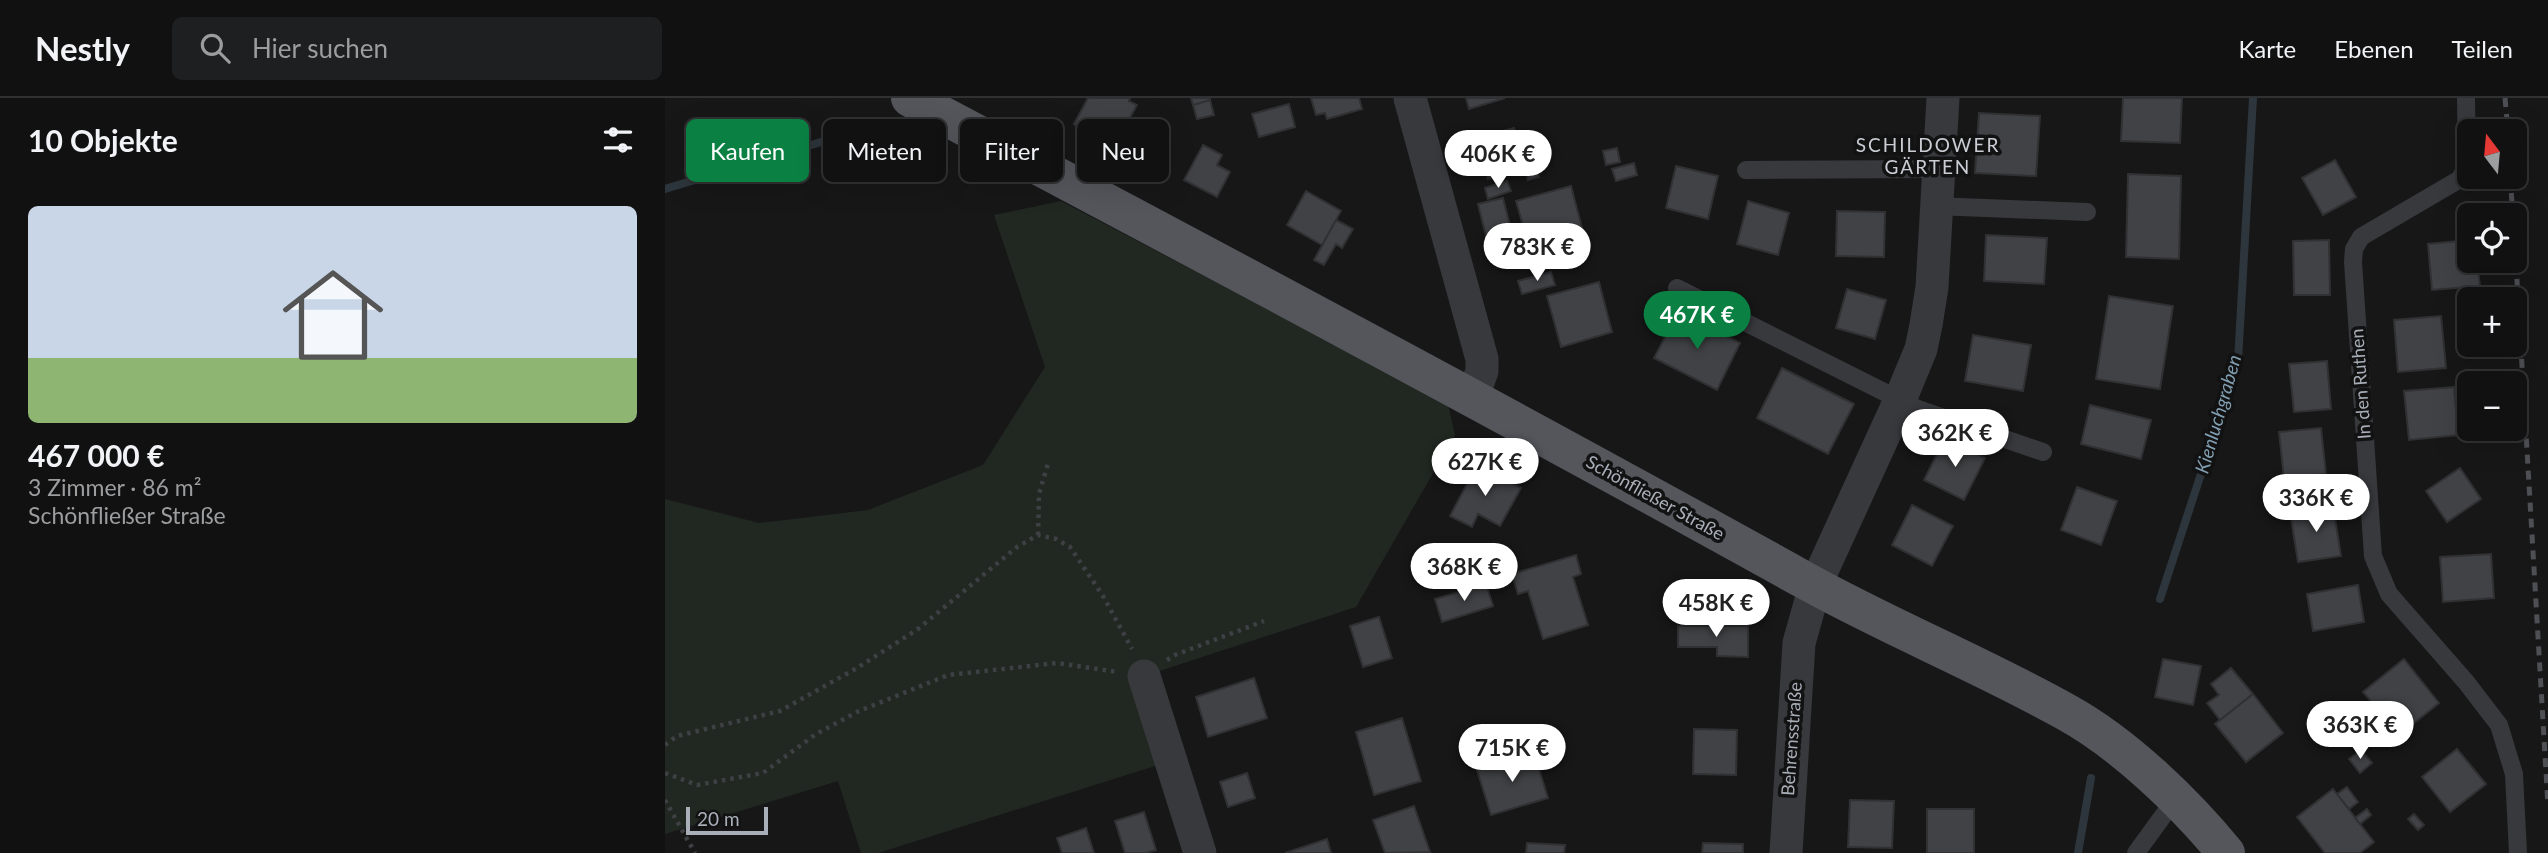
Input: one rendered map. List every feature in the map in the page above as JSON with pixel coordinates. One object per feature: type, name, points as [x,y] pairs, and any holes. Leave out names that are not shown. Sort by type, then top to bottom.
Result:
[{"type":"main road","name":"Schönfließer Straße","points":[[910,98],[1172,236],[1815,586],[2068,713],[2108,740],[2176,798],[2227,853]]},
{"type":"street","points":[[1410,98],[1482,359],[1482,371],[1472,399]]},
{"type":"street","points":[[1815,586],[1921,349],[1932,287],[1943,98]]},
{"type":"street","name":"Behrensstraße","points":[[1786,853],[1799,643],[1815,586]]},
{"type":"street","points":[[1144,676],[1200,853]]},
{"type":"lane","name":"In den Ruthen","points":[[2466,98],[2467,165],[2459,179],[2361,237],[2354,249],[2353,275],[2373,556],[2389,594],[2466,682],[2499,725],[2514,774],[2518,853]]},
{"type":"lane","points":[[1747,170],[1938,169]]},
{"type":"lane","points":[[1935,206],[2087,212]]},
{"type":"lane","points":[[1677,288],[1918,409],[2043,452]]},
{"type":"lane","points":[[2136,853],[2176,798]]},
{"type":"path","points":[[1038,535],[1039,494],[1049,460]]},
{"type":"path","points":[[665,746],[677,736],[780,711],[835,680],[918,629],[1017,547],[1038,535],[1056,539],[1070,547],[1127,638],[1144,676]]},
{"type":"path","points":[[665,773],[697,785],[763,773],[816,734],[859,711],[948,675],[1058,663],[1144,676],[1175,655],[1265,621]]},
{"type":"path","points":[[665,800],[695,853]]},
{"type":"shaded area","points":[[1061,201],[1448,404],[1455,435],[1356,607],[1144,676],[1171,761],[878,853],[861,853],[838,781],[665,834],[665,499],[759,523],[868,510],[983,465],[1045,367],[994,215]]},
{"type":"building","points":[[1088,98],[1130,98],[1129,101],[1137,105],[1129,119],[1077,119],[1077,126],[1074,124]]},
{"type":"building","points":[[1191,98],[1210,98],[1210,100],[1193,105]]},
{"type":"building","points":[[1311,98],[1359,98],[1362,109],[1327,119],[1325,113],[1316,115]]},
{"type":"building","points":[[1466,98],[1505,98],[1469,109]]},
{"type":"building","points":[[2123,98],[2182,98],[2180,143],[2121,141]]},
{"type":"building","points":[[1210,100],[1214,115],[1197,119],[1193,105]]},
{"type":"building","points":[[1289,104],[1295,127],[1259,137],[1252,114]]},
{"type":"building","points":[[1979,113],[2040,116],[2036,176],[1975,173]]},
{"type":"building","points":[[1514,128],[1525,168],[1488,179],[1476,138]]},
{"type":"building","points":[[1203,145],[1222,155],[1217,165],[1230,172],[1217,197],[1184,180]]},
{"type":"building","points":[[1617,148],[1620,162],[1606,165],[1603,151]]},
{"type":"building","points":[[1532,151],[1539,177],[1528,180],[1521,153]]},
{"type":"building","points":[[2335,160],[2356,197],[2323,215],[2302,178]]},
{"type":"building","points":[[1634,163],[1637,175],[1616,181],[1612,169]]},
{"type":"building","points":[[1676,166],[1718,176],[1708,219],[1666,208]]},
{"type":"building","points":[[2128,174],[2181,176],[2179,259],[2126,257]]},
{"type":"building","points":[[1507,181],[1511,191],[1488,199],[1485,188]]},
{"type":"building","points":[[1571,186],[1587,247],[1553,257],[1551,249],[1531,254],[1516,201]]},
{"type":"building","points":[[1306,191],[1341,211],[1322,245],[1287,225]]},
{"type":"building","points":[[1503,198],[1511,230],[1486,236],[1478,204]]},
{"type":"building","points":[[1748,201],[1789,213],[1778,255],[1737,244]]},
{"type":"building","points":[[1837,211],[1885,212],[1884,257],[1836,256]]},
{"type":"building","points":[[1336,220],[1353,229],[1342,248],[1336,244],[1324,265],[1314,260]]},
{"type":"building","points":[[1986,235],[2047,238],[2044,284],[1984,281]]},
{"type":"building","points":[[2329,240],[2330,295],[2294,295],[2293,241]]},
{"type":"building","points":[[2457,241],[2457,273],[2478,273],[2480,286],[2432,290],[2428,244]]},
{"type":"building","points":[[1551,272],[1555,285],[1522,294],[1518,281]]},
{"type":"building","points":[[1599,282],[1612,332],[1561,347],[1547,296]]},
{"type":"building","points":[[1847,289],[1886,300],[1875,339],[1836,328]]},
{"type":"building","points":[[2109,296],[2173,306],[2160,389],[2096,379]]},
{"type":"building","points":[[1678,312],[1740,343],[1717,390],[1654,358]]},
{"type":"building","points":[[2441,316],[2446,368],[2398,372],[2394,320]]},
{"type":"building","points":[[1973,335],[2031,345],[2023,391],[1965,381]]},
{"type":"building","points":[[2327,361],[2331,409],[2294,412],[2289,364]]},
{"type":"building","points":[[1782,368],[1854,404],[1828,454],[1757,418]]},
{"type":"building","points":[[2454,387],[2457,435],[2409,440],[2404,391]]},
{"type":"building","points":[[2090,405],[2151,420],[2141,459],[2081,444]]},
{"type":"building","points":[[2321,428],[2326,474],[2284,479],[2279,432]]},
{"type":"building","points":[[1945,438],[1985,458],[1964,500],[1924,480]]},
{"type":"building","points":[[1477,465],[1521,488],[1500,526],[1478,514],[1472,527],[1450,516]]},
{"type":"building","points":[[2460,468],[2481,499],[2447,522],[2426,491]]},
{"type":"building","points":[[2077,487],[2117,501],[2101,545],[2061,530]]},
{"type":"building","points":[[1912,505],[1953,526],[1932,566],[1892,545]]},
{"type":"building","points":[[2333,506],[2341,556],[2298,562],[2290,512]]},
{"type":"building","points":[[2491,554],[2494,598],[2443,602],[2440,557]]},
{"type":"building","points":[[1576,555],[1581,574],[1573,577],[1588,625],[1543,639],[1528,591],[1518,594],[1512,574]]},
{"type":"building","points":[[1486,584],[1493,606],[1442,622],[1435,599]]},
{"type":"building","points":[[2358,585],[2364,622],[2313,631],[2307,594]]},
{"type":"building","points":[[1379,617],[1392,658],[1363,667],[1350,626]]},
{"type":"building","points":[[1678,626],[1748,626],[1748,657],[1717,656],[1717,647],[1678,647]]},
{"type":"building","points":[[2163,659],[2201,666],[2193,705],[2155,697]]},
{"type":"building","points":[[2404,659],[2439,703],[2399,735],[2363,692]]},
{"type":"building","points":[[2231,668],[2253,694],[2220,720],[2207,703],[2219,695],[2211,684]]},
{"type":"building","points":[[1254,678],[1267,718],[1208,737],[1196,697]]},
{"type":"building","points":[[2253,694],[2283,733],[2246,762],[2215,724]]},
{"type":"building","points":[[1402,718],[1421,781],[1374,795],[1356,732]]},
{"type":"building","points":[[1694,729],[1737,730],[1736,775],[1693,774]]},
{"type":"building","points":[[2457,749],[2486,784],[2450,812],[2422,777]]},
{"type":"building","points":[[2361,750],[2372,763],[2360,773],[2349,759]]},
{"type":"building","points":[[1534,753],[1548,798],[1491,815],[1477,770]]},
{"type":"building","points":[[1247,773],[1255,798],[1228,807],[1220,782]]},
{"type":"building","points":[[2347,787],[2358,802],[2349,809],[2337,794]]},
{"type":"building","points":[[2333,789],[2374,842],[2360,853],[2325,853],[2297,817]]},
{"type":"building","points":[[1850,800],[1894,801],[1892,848],[1848,847]]},
{"type":"building","points":[[1414,806],[1430,852],[1385,853],[1373,820]]},
{"type":"building","points":[[1927,809],[1974,809],[1974,853],[1927,853]]},
{"type":"building","points":[[2367,809],[2371,815],[2360,824],[2355,818]]},
{"type":"building","points":[[1144,812],[1156,850],[1125,853],[1115,821]]},
{"type":"building","points":[[2414,814],[2424,825],[2418,830],[2408,819]]},
{"type":"building","points":[[1086,828],[1094,853],[1062,853],[1057,838]]},
{"type":"building","points":[[1327,839],[1331,853],[1285,853]]},
{"type":"building","points":[[1527,843],[1565,845],[1564,853],[1526,853]]},
{"type":"building","points":[[1703,843],[1743,844],[1743,853],[1702,853]]},
{"type":"waterway","name":"Kienluchgraben","points":[[2160,599],[2238,361],[2253,98]]},
{"type":"waterway","points":[[665,189],[823,141]]},
{"type":"waterway","name":"Kienluchgraben","points":[[2078,853],[2091,778]]},
{"type":"railway","points":[[2505,98],[2507,119]]},
{"type":"railway","points":[[2511,189],[2512,203]]},
{"type":"railway","points":[[2517,273],[2548,806]]},
{"type":"district","name":"SCHILDOWER GÄRTEN","points":[[1928,156]]}]
